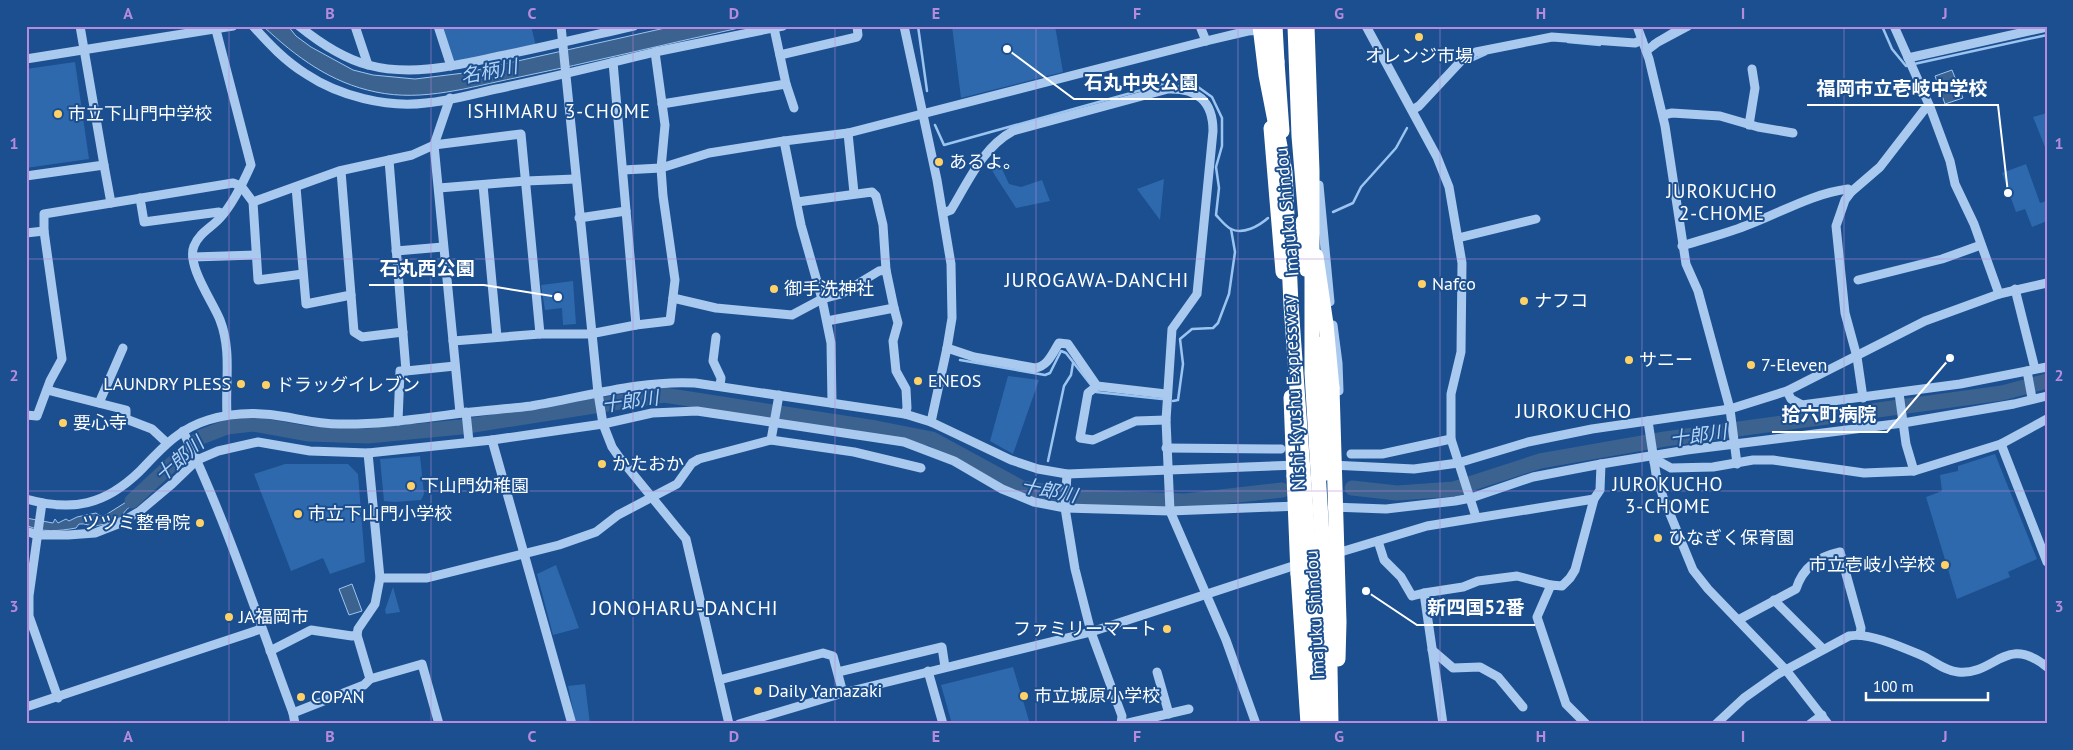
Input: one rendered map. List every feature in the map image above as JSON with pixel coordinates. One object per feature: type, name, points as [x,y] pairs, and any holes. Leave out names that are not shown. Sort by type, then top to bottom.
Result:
[{"type":"highway","points":[[1284,61],[1288,26]]},
{"type":"highway","name":"Imajuku Shindou","points":[[1295,26],[1302,194],[1316,318],[1326,469],[1337,724]]},
{"type":"highway","points":[[1307,26],[1312,171],[1312,373]]},
{"type":"highway","points":[[1268,27],[1284,61]]},
{"type":"highway","points":[[1268,27],[1266,75],[1285,172]]},
{"type":"highway","name":"Imajuku Shindou","points":[[1268,27],[1290,372],[1298,574],[1308,724]]},
{"type":"highway","name":"Nishi-Kyushu Expressway","points":[[1284,61],[1285,172],[1291,305],[1315,637],[1318,724]]},
{"type":"highway","name":"Nishi-Kyushu Expressway","points":[[1284,61],[1312,373],[1330,667],[1331,724]]},
{"type":"highway","points":[[1299,136],[1326,324],[1332,388],[1339,622],[1337,724]]},
{"type":"street","points":[[80,26],[111,203]]},
{"type":"street","points":[[26,59],[233,26]]},
{"type":"street","points":[[253,26],[286,60],[307,75],[336,89],[391,104],[425,103],[565,75],[655,52],[778,27],[780,55],[786,84],[794,108]]},
{"type":"street","points":[[299,26],[324,46],[368,65],[418,71],[562,44],[633,26]]},
{"type":"street","points":[[355,26],[368,65]]},
{"type":"street","points":[[438,26],[451,66]]},
{"type":"street","points":[[561,26],[590,334],[602,424],[615,452],[686,539],[730,724]]},
{"type":"street","points":[[780,55],[857,37],[857,26]]},
{"type":"street","points":[[904,26],[943,213],[951,264],[952,318],[931,422]]},
{"type":"street","points":[[1200,26],[1206,41]]},
{"type":"street","points":[[1366,26],[1437,157],[1449,187],[1462,263],[1460,352],[1451,394],[1450,438],[1476,517]]},
{"type":"street","points":[[1638,26],[1663,115],[1676,188],[1682,246],[1686,264],[1698,291],[1730,408],[1737,464]]},
{"type":"street","points":[[1646,51],[1658,42],[1688,26]]},
{"type":"street","points":[[1894,26],[1930,107],[1950,160],[1955,184],[1974,224],[1999,294]]},
{"type":"street","points":[[623,170],[661,168],[709,153],[784,140],[848,133],[1206,41],[1268,27]]},
{"type":"street","points":[[1908,58],[2047,27]]},
{"type":"street","points":[[216,28],[251,165],[241,186],[223,214],[199,236],[193,247],[193,257],[200,280],[220,320],[228,350],[227,415]]},
{"type":"street","points":[[1412,110],[1419,106],[1461,60],[1476,52],[1552,37],[1634,43],[1642,40]]},
{"type":"street","points":[[1296,45],[1307,130],[1317,170],[1325,266],[1338,363],[1339,428],[1326,469]]},
{"type":"street","points":[[453,341],[540,334],[590,334],[636,324],[670,321],[675,280],[663,196],[661,168],[665,125],[655,52]]},
{"type":"street","points":[[613,62],[636,324]]},
{"type":"street","points":[[1749,125],[1755,88],[1752,68]]},
{"type":"street","points":[[662,104],[786,84]]},
{"type":"street","points":[[943,213],[951,210],[987,151],[1000,138],[1013,131],[1168,88],[1188,90],[1205,102],[1213,117],[1213,130],[1197,294],[1172,329],[1166,394],[1166,448],[1170,509],[1241,677],[1256,724]]},
{"type":"street","points":[[450,98],[434,145],[455,366],[468,442]]},
{"type":"street","points":[[1863,398],[1857,357],[1845,313],[1836,226],[1845,200],[1851,192],[1880,167],[1924,110],[1930,107]]},
{"type":"street","points":[[1663,115],[1672,113],[1720,116],[1749,125],[1793,133]]},
{"type":"street","points":[[848,133],[854,194]]},
{"type":"street","points":[[253,202],[341,171],[412,155],[434,145],[521,134],[540,334]]},
{"type":"street","points":[[784,140],[801,225],[822,299],[832,343],[832,403]]},
{"type":"street","points":[[388,160],[406,371]]},
{"type":"street","points":[[26,176],[104,165]]},
{"type":"street","points":[[341,171],[354,332],[362,337],[403,332]]},
{"type":"street","points":[[439,188],[575,179]]},
{"type":"street","points":[[26,416],[37,416],[62,359],[44,231],[44,214],[233,183],[241,186],[253,202],[258,280],[304,274]]},
{"type":"street","points":[[483,185],[497,337]]},
{"type":"street","points":[[296,187],[306,304],[351,294]]},
{"type":"street","points":[[1682,246],[1715,234],[1734,230],[1839,190],[1848,189],[1851,192]]},
{"type":"street","points":[[797,202],[872,192],[876,196],[883,225],[886,270],[898,323],[893,341],[896,371],[906,388],[907,408],[905,414]]},
{"type":"street","points":[[140,198],[144,222],[218,212],[223,214]]},
{"type":"street","points":[[579,218],[626,211]]},
{"type":"street","points":[[1458,238],[1536,219]]},
{"type":"street","points":[[26,234],[44,231]]},
{"type":"street","points":[[1858,280],[1942,259],[1981,245]]},
{"type":"street","points":[[396,251],[443,247]]},
{"type":"street","points":[[193,257],[256,255]]},
{"type":"street","points":[[673,298],[716,308],[792,315],[822,299],[840,294],[878,271],[886,270]]},
{"type":"street","points":[[26,499],[42,505],[74,506],[106,496],[132,478],[174,436],[206,420],[227,415],[264,414],[337,424],[398,421],[530,406],[668,382],[720,386],[905,414],[931,422],[1011,460],[1038,469],[1067,474],[1460,468],[1528,442],[1592,429],[1730,408],[1787,391],[1925,321],[2015,289],[2047,283]]},
{"type":"street","points":[[2015,289],[2031,370],[2032,398]]},
{"type":"street","points":[[827,321],[894,308]]},
{"type":"street","points":[[716,337],[713,361],[720,378],[720,386]]},
{"type":"street","points":[[947,348],[974,357],[1035,368],[1042,367],[1048,362],[1058,343],[1068,344],[1097,386]]},
{"type":"street","points":[[99,403],[124,348]]},
{"type":"street","points":[[398,421],[400,372],[455,366]]},
{"type":"street","points":[[1787,391],[1791,399],[1802,405],[1899,395],[2047,367]]},
{"type":"street","points":[[1166,394],[1097,386],[1088,393],[1080,438],[1093,440],[1136,421],[1166,420]]},
{"type":"street","points":[[47,390],[126,410],[126,419],[152,429],[167,444]]},
{"type":"street","points":[[770,440],[778,394]]},
{"type":"street","points":[[1899,395],[1906,444],[1914,471]]},
{"type":"street","points":[[26,531],[37,534],[68,535],[95,533],[118,524],[140,511],[197,460],[218,450],[258,442],[310,450],[368,453],[492,440],[602,424],[652,413],[697,412],[904,442],[954,462],[1018,496],[1034,502],[1065,508],[1170,509],[1284,506],[1386,509],[1431,505],[1471,498],[1533,477],[1601,464],[1653,459],[1735,444],[1903,422],[2014,404],[2032,398],[2047,396]]},
{"type":"street","points":[[1653,459],[1671,468],[1713,467],[1753,460],[1773,460],[1864,473],[1914,471],[2001,444],[2047,419]]},
{"type":"street","points":[[1648,421],[1653,459],[1663,497],[1693,570],[1708,589],[1786,670],[1828,724]]},
{"type":"street","points":[[183,431],[197,460],[293,712],[295,724]]},
{"type":"street","points":[[1351,454],[1382,454],[1450,438]]},
{"type":"street","points":[[492,440],[572,724]]},
{"type":"street","points":[[380,578],[427,578],[559,546],[596,532],[618,515],[677,484],[692,463],[699,459],[770,440],[854,452],[921,468]]},
{"type":"street","points":[[2001,444],[2047,562]]},
{"type":"street","points":[[1166,448],[1281,449]]},
{"type":"street","points":[[368,453],[380,578],[375,604],[358,629],[357,635],[370,679]]},
{"type":"street","points":[[1378,541],[1384,560],[1401,577],[1412,596],[1463,587],[1478,581],[1517,576],[1550,585],[1562,586],[1575,570],[1594,499],[1600,490],[1601,464]]},
{"type":"street","points":[[1067,474],[1065,508],[1075,570],[1091,632],[1122,716],[1122,724],[1189,709]]},
{"type":"street","points":[[739,724],[843,693],[1091,632],[1207,593],[1427,526],[1594,499]]},
{"type":"street","points":[[42,505],[29,596],[28,616],[58,698]]},
{"type":"street","points":[[1738,620],[1796,589],[1800,576],[1823,556],[1840,552],[1861,628],[1860,635]]},
{"type":"street","points":[[1550,585],[1537,617],[1540,630],[1566,704],[1586,724]]},
{"type":"street","points":[[1424,593],[1443,724]]},
{"type":"street","points":[[1774,600],[1823,650]]},
{"type":"street","points":[[26,708],[261,629]]},
{"type":"street","points":[[270,651],[311,630],[352,636],[357,635]]},
{"type":"street","points":[[1716,724],[1744,698],[1778,674],[1849,636],[1867,636],[1922,656],[1957,672],[1970,672],[2011,655],[2024,654],[2034,657],[2047,667]]},
{"type":"street","points":[[838,672],[942,647],[945,667]]},
{"type":"street","points":[[1432,650],[1453,668],[1480,667],[1498,677],[1523,707]]},
{"type":"street","points":[[719,680],[823,653],[833,656],[843,693]]},
{"type":"street","points":[[293,712],[364,685],[370,679],[422,664],[439,724]]},
{"type":"street","points":[[928,671],[943,724]]},
{"type":"street","points":[[1157,672],[1169,714]]},
{"type":"street","points":[[1810,724],[1822,715]]},
{"type":"shaded area","points":[[443,26],[531,26],[536,46],[453,62]]},
{"type":"shaded area","points":[[952,26],[1055,26],[1063,72],[961,98]]},
{"type":"shaded area","name":"市立下山門中学校","points":[[75,62],[89,159],[26,168],[26,69]]},
{"type":"shaded area","points":[[2047,113],[2047,152],[2033,117]]},
{"type":"shaded area","points":[[997,158],[1009,184],[1021,187],[1042,180],[1050,201],[1016,208],[989,166]]},
{"type":"shaded area","points":[[2026,164],[2040,203],[2047,201],[2047,221],[2032,227],[2025,209],[2016,212],[2002,173]]},
{"type":"shaded area","points":[[1164,179],[1160,220],[1137,189]]},
{"type":"shaded area","points":[[573,281],[576,324],[563,325],[562,308],[545,310],[541,285]]},
{"type":"shaded area","points":[[1008,376],[1039,380],[1013,454],[990,441]]},
{"type":"shaded area","points":[[1995,454],[2037,559],[2008,572],[2010,577],[1957,599],[1926,497],[1942,491],[1940,475],[1958,471],[1958,466]]},
{"type":"shaded area","points":[[420,456],[424,494],[421,500],[384,501],[380,459]]},
{"type":"shaded area","points":[[285,464],[348,464],[358,474],[365,562],[330,574],[323,558],[291,571],[254,474]]},
{"type":"shaded area","points":[[556,565],[579,628],[553,635],[537,574]]},
{"type":"shaded area","points":[[393,587],[400,612],[386,614],[385,610]]},
{"type":"shaded area","points":[[1013,667],[1030,724],[952,724],[941,685]]},
{"type":"shaded area","points":[[585,684],[590,724],[576,724],[568,686]]},
{"type":"water","name":"名柄川","points":[[263,26],[288,26],[296,36],[311,47],[353,70],[373,75],[415,79],[464,73],[674,26],[748,26],[464,89],[429,94],[394,95],[360,88],[329,75],[301,58]]},
{"type":"water","points":[[1952,70],[1963,98],[1945,104],[1935,76]]},
{"type":"water","points":[[147,485],[142,498],[127,509],[122,517],[105,524],[95,526],[79,524],[76,528],[51,531],[32,528],[26,525],[26,518],[53,523],[55,519],[58,523],[66,519],[69,521],[77,517],[96,513],[104,516],[131,499]]},
{"type":"water","points":[[352,584],[362,611],[349,615],[339,589]]},
{"type":"waterway","points":[[918,26],[927,91]]},
{"type":"waterway","points":[[1652,42],[1678,26]]},
{"type":"waterway","points":[[1882,26],[1892,49],[1906,66],[1909,65]]},
{"type":"waterway","points":[[1914,64],[2047,35]]},
{"type":"waterway","points":[[1568,42],[1600,45]]},
{"type":"waterway","points":[[1466,63],[1486,54]]},
{"type":"waterway","points":[[935,125],[944,145],[1179,81],[1198,87],[1212,97],[1222,118],[1222,146],[1216,167],[1219,188],[1216,215],[1229,228],[1236,231],[1256,227],[1268,218]]},
{"type":"waterway","points":[[1333,212],[1353,203],[1361,187],[1396,148],[1407,128]]},
{"type":"waterway","points":[[1173,401],[1178,400],[1183,364],[1180,339],[1192,329],[1213,328],[1218,323],[1229,294],[1235,252],[1231,229]]},
{"type":"waterway","points":[[960,360],[1045,375],[1050,373],[1061,351],[1066,353],[1091,385]]},
{"type":"waterway","points":[[1048,461],[1064,386],[1071,375],[1073,363]]},
{"type":"waterway","name":"十郎川","points":[[1352,488],[1397,493],[1454,489],[1540,461],[1665,439],[2002,393],[2047,381]]},
{"type":"waterway","points":[[1096,392],[1162,399]]},
{"type":"waterway","name":"十郎川","points":[[132,501],[201,437],[227,427],[253,424],[309,434],[368,436],[461,427],[664,395],[876,428],[932,439],[1022,488],[1081,497],[1185,501],[1282,490]]},
{"type":"place","name":"オレンジ市場","points":[[1419,37]]},
{"type":"place","name":"石丸中央公園","points":[[1007,49]]},
{"type":"place","name":"市立下山門中学校","points":[[58,114]]},
{"type":"place","name":"あるよ。","points":[[939,162]]},
{"type":"place","name":"福岡市立壱岐中学校","points":[[2008,193]]},
{"type":"place","name":"Nafco","points":[[1422,284]]},
{"type":"place","name":"御手洗神社","points":[[774,289]]},
{"type":"place","name":"石丸西公園","points":[[558,297]]},
{"type":"place","name":"ナフコ","points":[[1524,301]]},
{"type":"place","name":"拾六町病院","points":[[1950,358]]},
{"type":"place","name":"サニー","points":[[1629,360]]},
{"type":"place","name":"7-Eleven","points":[[1751,365]]},
{"type":"place","name":"ENEOS","points":[[918,381]]},
{"type":"place","name":"LAUNDRY PLESS","points":[[241,384]]},
{"type":"place","name":"ドラッグイレブン","points":[[266,385]]},
{"type":"place","name":"要心寺","points":[[63,423]]},
{"type":"place","name":"かたおか","points":[[602,464]]},
{"type":"place","name":"下山門幼稚園","points":[[411,486]]},
{"type":"place","name":"市立下山門小学校","points":[[298,514]]},
{"type":"place","name":"ツツミ整骨院","points":[[200,523]]},
{"type":"place","name":"ひなぎく保育園","points":[[1658,538]]},
{"type":"place","name":"市立壱岐小学校","points":[[1945,565]]},
{"type":"place","name":"新四国52番","points":[[1366,591]]},
{"type":"place","name":"JA福岡市","points":[[229,617]]},
{"type":"place","name":"ファミリーマート","points":[[1167,629]]},
{"type":"place","name":"Daily Yamazaki","points":[[758,691]]},
{"type":"place","name":"市立城原小学校","points":[[1024,696]]},
{"type":"place","name":"COPAN","points":[[301,697]]},
{"type":"district","name":"ISHIMARU 3-CHOME","points":[[559,111]]},
{"type":"district","name":"JUROKUCHO 2-CHOME","points":[[1722,202]]},
{"type":"district","name":"JUROGAWA-DANCHI","points":[[1097,280]]},
{"type":"district","name":"JUROKUCHO","points":[[1574,411]]},
{"type":"district","name":"JUROKUCHO 3-CHOME","points":[[1668,495]]},
{"type":"district","name":"JONOHARU-DANCHI","points":[[685,608]]}]
